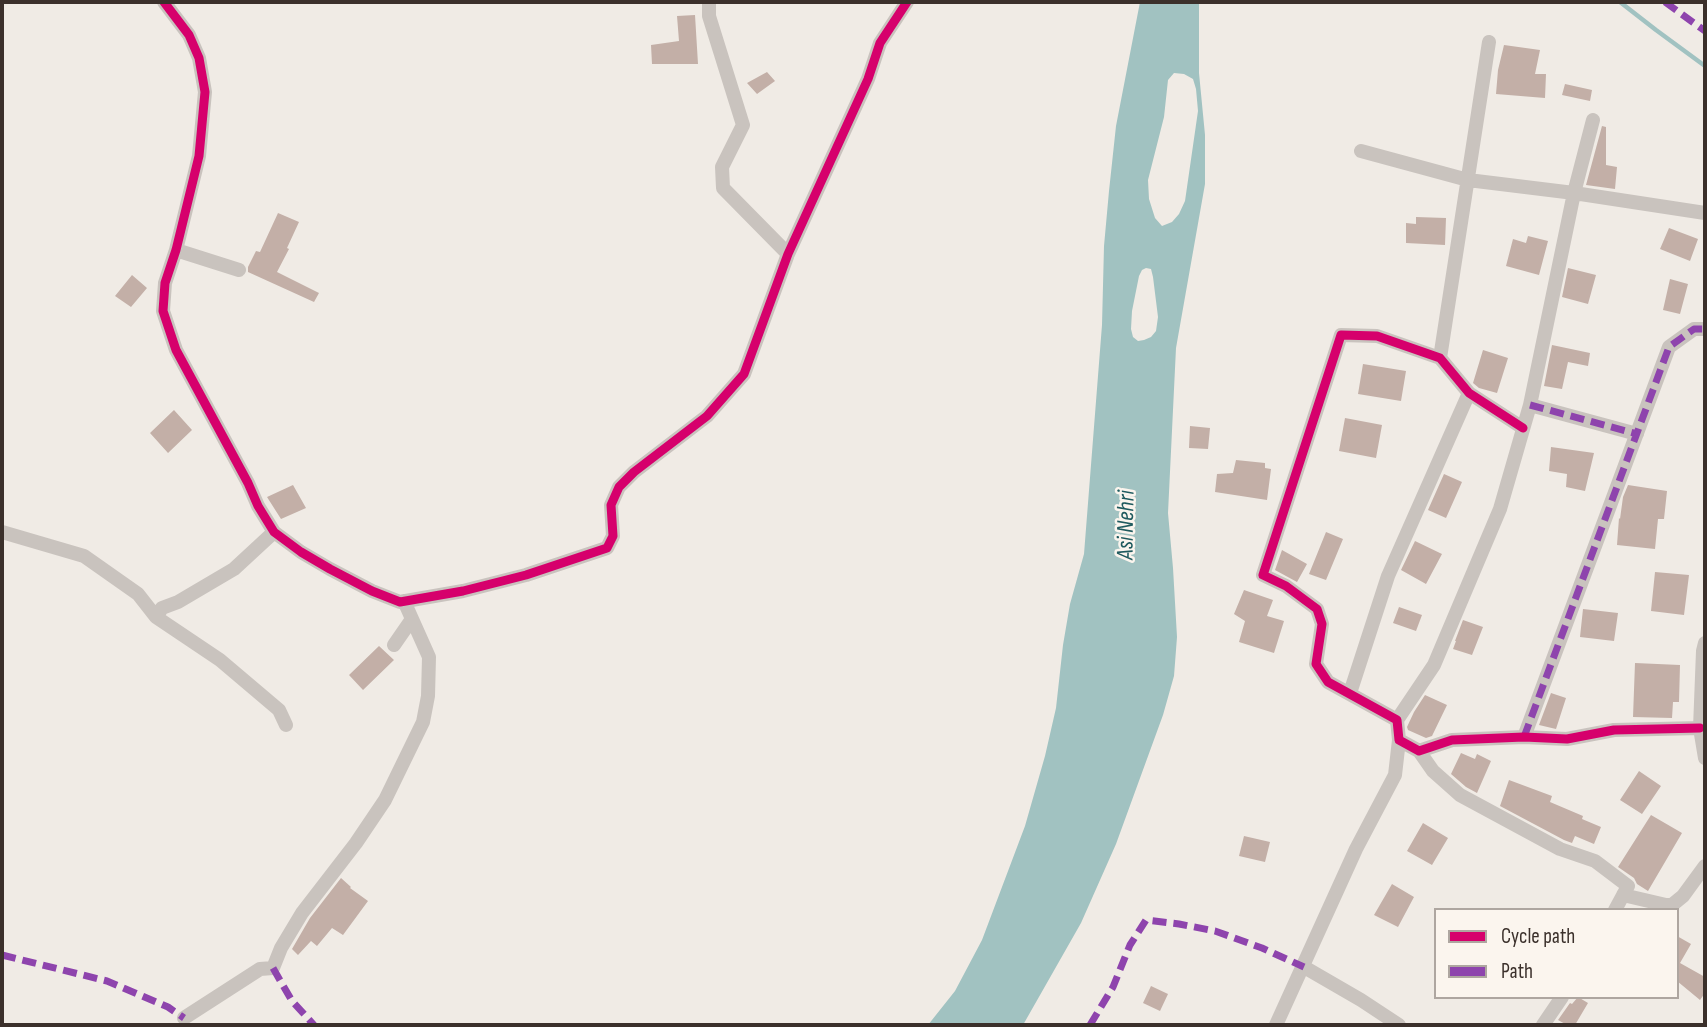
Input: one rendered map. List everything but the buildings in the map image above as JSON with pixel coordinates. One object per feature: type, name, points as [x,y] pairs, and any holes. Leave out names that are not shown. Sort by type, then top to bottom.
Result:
[{"type":"street","points":[[164,2],[189,35],[199,58],[205,93],[199,156],[165,283],[163,311],[176,349],[274,532],[330,569],[400,602],[463,591],[526,575],[607,548],[613,536],[611,505],[619,487],[634,472],[707,416],[744,374],[788,254],[868,79],[880,43],[907,2]]},
{"type":"street","points":[[709,2],[709,16],[743,125],[722,167],[723,188],[788,254]]},
{"type":"street","points":[[1440,358],[1489,42]]},
{"type":"street","points":[[1276,1025],[1356,849],[1395,775],[1399,740],[1397,720],[1434,665],[1500,509],[1530,405],[1574,193],[1593,120]]},
{"type":"street","points":[[1361,151],[1468,180],[1705,213]]},
{"type":"street","points":[[176,250],[239,270]]},
{"type":"street","points":[[1524,737],[1669,346],[1695,328],[1705,329]]},
{"type":"street","points":[[1397,720],[1328,682],[1316,664],[1322,624],[1317,609],[1286,586],[1263,575],[1341,335],[1377,335],[1440,358],[1469,393],[1523,428]]},
{"type":"street","points":[[1350,693],[1388,576],[1469,393]]},
{"type":"street","points":[[1530,405],[1637,434]]},
{"type":"street","points":[[2,532],[84,556],[138,594],[156,617],[220,660],[279,710],[286,725]]},
{"type":"street","points":[[156,617],[162,608],[178,602],[234,569],[274,532]]},
{"type":"street","points":[[184,1018],[260,969],[273,968],[302,913],[385,800],[423,722],[428,696],[429,657],[404,601]]},
{"type":"street","points":[[394,645],[412,618]]},
{"type":"street","points":[[1705,643],[1700,728],[1705,758]]},
{"type":"street","points":[[1419,751],[1452,740],[1524,737],[1567,739],[1614,730],[1700,728]]},
{"type":"street","points":[[1399,740],[1419,751],[1433,771],[1460,794],[1560,849],[1595,861],[1628,886],[1616,908]]},
{"type":"street","points":[[1623,895],[1672,905],[1683,896],[1705,866]]},
{"type":"street","points":[[1304,967],[1399,1025]]},
{"type":"street","points":[[1544,1025],[1561,999]]},
{"type":"water","name":"Asi Nehri","points":[[1140,2],[1199,2],[1199,73],[1205,135],[1205,184],[1176,348],[1168,513],[1177,637],[1174,676],[1163,715],[1116,844],[1081,923],[1023,1025],[928,1025],[955,991],[982,940],[1025,826],[1056,708],[1070,604],[1084,554],[1102,325],[1104,246],[1116,126]],"holes":[[[1174,73],[1193,79],[1198,111],[1185,201],[1172,222],[1162,226],[1155,218],[1149,199],[1148,180],[1164,117],[1168,80]],[[1146,268],[1151,269],[1153,277],[1158,317],[1156,331],[1151,337],[1138,341],[1133,337],[1131,329],[1132,311],[1139,276]]]},
{"type":"waterway","points":[[1620,2],[1705,66]]},
{"type":"marked path","points":[[1665,2],[1705,31]]},
{"type":"marked path","points":[[1524,737],[1669,347],[1694,329],[1705,329]]},
{"type":"marked path","points":[[1530,405],[1637,434]]},
{"type":"marked path","points":[[1090,1025],[1113,987],[1130,945],[1146,920],[1215,931],[1304,967]]},
{"type":"marked path","points":[[2,955],[107,981],[168,1007],[184,1018]]},
{"type":"marked path","points":[[273,968],[292,1001],[314,1025]]},
{"type":"cycle path","points":[[164,2],[189,35],[199,58],[205,92],[199,156],[165,283],[163,311],[176,350],[274,532],[330,569],[400,602],[463,591],[526,575],[607,548],[613,536],[611,505],[619,487],[634,472],[707,416],[744,374],[788,254],[868,79],[880,43],[907,2]]},
{"type":"cycle path","points":[[1523,428],[1469,393],[1440,358],[1377,336],[1341,335],[1263,575],[1286,586],[1317,609],[1322,624],[1316,664],[1328,682],[1397,720],[1399,740],[1419,751],[1452,740],[1524,737],[1567,739],[1614,730],[1700,728]]}]
